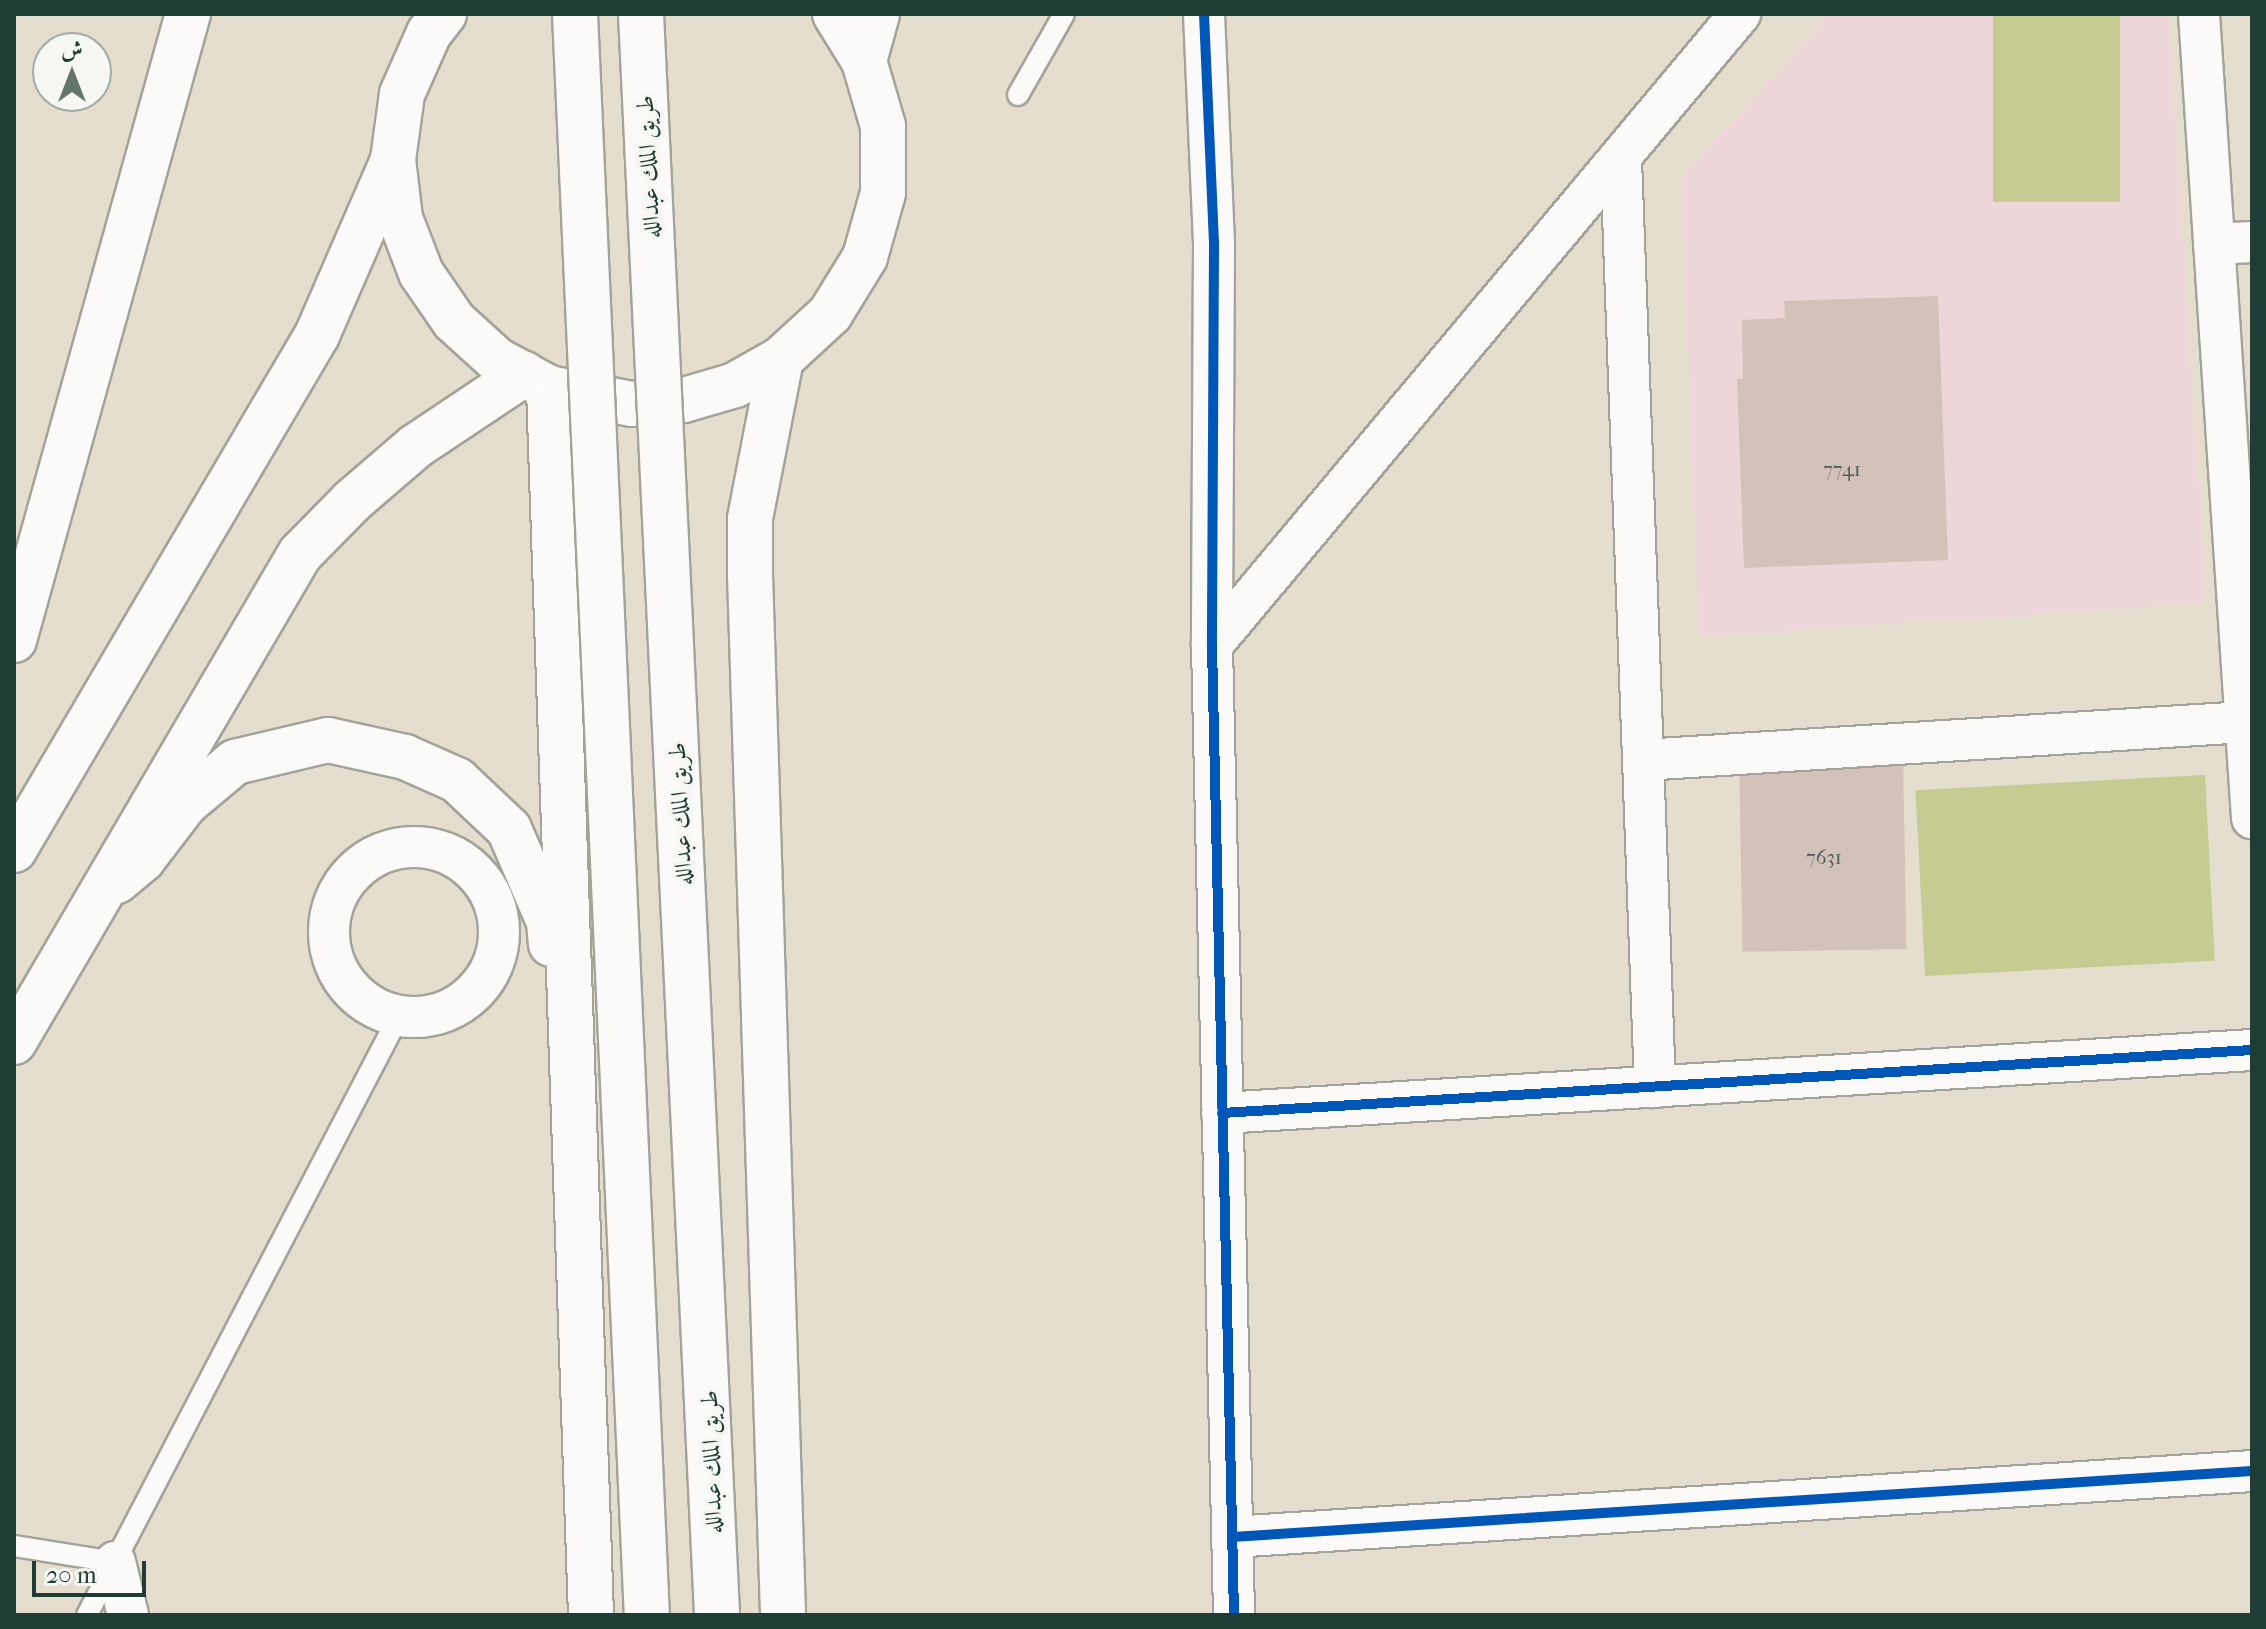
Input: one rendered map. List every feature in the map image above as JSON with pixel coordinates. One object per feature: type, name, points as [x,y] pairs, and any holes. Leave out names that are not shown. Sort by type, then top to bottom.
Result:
[{"type":"main road","points":[[14,640],[188,14]]},
{"type":"main road","points":[[444,14],[429,33],[402,94],[393,160],[400,218],[421,273],[454,321],[497,360],[536,381],[632,404],[684,400],[735,385],[781,359],[830,314],[869,244],[883,193],[883,126],[864,61],[835,14]]},
{"type":"main road","points":[[575,14],[647,1615]]},
{"type":"main road","name":"طريق الملك عبدالله","points":[[641,14],[717,1615]]},
{"type":"main road","points":[[864,61],[877,14]]},
{"type":"main road","points":[[14,850],[317,335],[393,160]]},
{"type":"main road","points":[[781,359],[750,519],[750,575],[783,1615]]},
{"type":"main road","points":[[14,1042],[300,554],[416,446],[536,381]]},
{"type":"main road","points":[[536,381],[591,1615]]},
{"type":"main road","points":[[95,902],[143,859],[185,804],[235,762],[328,740],[405,757],[457,780],[509,829],[549,922],[582,1362]]},
{"type":"street","points":[[1204,14],[1214,245],[1212,645],[1234,1615]]},
{"type":"street","points":[[1212,645],[1740,14]]},
{"type":"street","points":[[2199,14],[2233,243],[2246,722],[2252,818]]},
{"type":"street","points":[[1621,159],[1655,1087]]},
{"type":"street","points":[[1643,760],[2246,722]]},
{"type":"street","points":[[422,847],[463,863],[480,878],[499,919],[499,943],[488,975],[465,1001],[445,1012],[399,1016],[377,1009],[345,981],[329,941],[330,919],[346,880],[362,865],[390,851],[422,847]]},
{"type":"street","points":[[1222,1113],[2252,1050]]},
{"type":"street","points":[[1232,1537],[2252,1471]]},
{"type":"street","points":[[115,1562],[128,1615]]},
{"type":"lane","points":[[1018,95],[1064,14]]},
{"type":"lane","points":[[87,1615],[399,1016]]},
{"type":"lane","points":[[14,1546],[115,1562]]},
{"type":"shaded area","points":[[1830,14],[2168,14],[2206,603],[1699,636],[1682,178]]},
{"type":"green space","points":[[1993,14],[2120,14],[2120,202],[1993,202]]},
{"type":"green space","points":[[2205,775],[2215,961],[1925,976],[1915,790]]},
{"type":"building","points":[[1938,296],[1948,560],[1744,568],[1737,379],[1743,379],[1742,320],[1785,318],[1784,301]]},
{"type":"building","points":[[1903,753],[1906,949],[1742,952],[1739,756]]},
{"type":"cycle path","points":[[1204,14],[1214,245],[1212,645],[1234,1615]]},
{"type":"cycle path","points":[[1222,1113],[2252,1050]]},
{"type":"cycle path","points":[[1232,1537],[2252,1471]]}]
